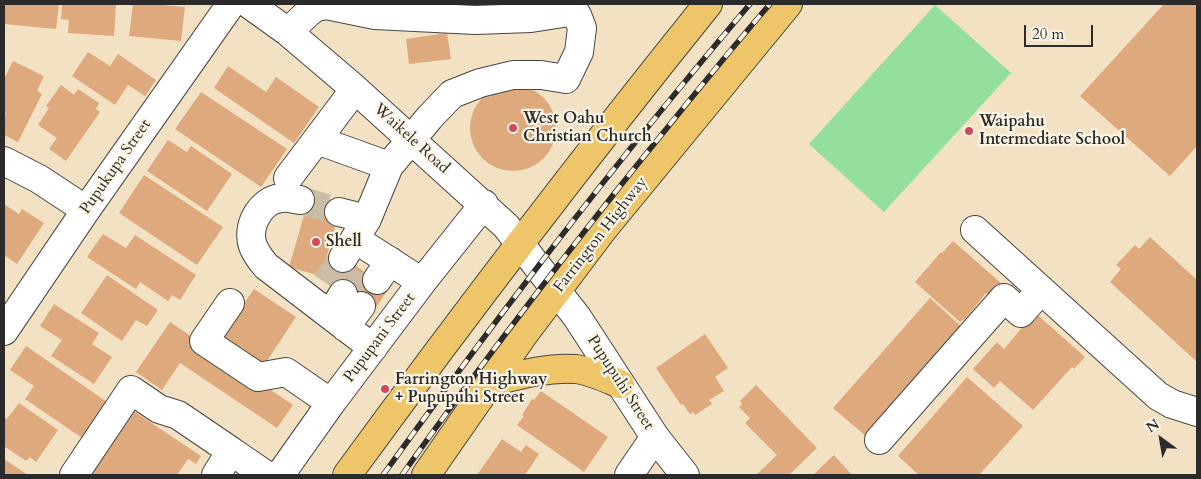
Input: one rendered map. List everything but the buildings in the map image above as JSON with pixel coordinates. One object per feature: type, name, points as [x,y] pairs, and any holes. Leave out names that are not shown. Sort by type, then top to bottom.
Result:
[{"type":"main road","points":[[347,475],[520,243],[629,102],[708,4]]},
{"type":"main road","name":"Farrington Highway","points":[[426,475],[524,334],[610,220],[788,4]]},
{"type":"main road","points":[[491,382],[547,369],[576,369],[596,374],[620,384]]},
{"type":"street","name":"Pupukupa Street","points":[[4,331],[86,210],[231,4]]},
{"type":"street","name":"Waikele Road","points":[[249,4],[288,32],[355,89],[484,204],[506,226],[557,290]]},
{"type":"street","points":[[288,32],[309,12],[326,5],[375,15],[475,20],[531,18],[569,12],[577,15],[582,28],[579,52],[566,79],[541,75],[513,75],[480,83],[452,94],[430,117],[389,166],[367,254]]},
{"type":"street","points":[[355,89],[317,140],[291,198],[272,200],[264,205],[254,221],[252,233],[253,245],[258,256],[266,266],[336,305],[373,348]]},
{"type":"street","points":[[317,140],[389,166]]},
{"type":"street","points":[[4,161],[39,179],[86,210]]},
{"type":"street","name":"Pupupani Street","points":[[280,475],[331,403],[422,282],[484,204]]},
{"type":"street","points":[[340,212],[367,254],[422,282]]},
{"type":"street","points":[[975,230],[1158,396],[1172,404],[1197,412]]},
{"type":"street","name":"Pupupuhi Street","points":[[557,290],[577,317],[655,437],[685,475]]},
{"type":"street","points":[[879,440],[1004,298],[1021,313],[1041,290]]},
{"type":"street","points":[[230,303],[204,341],[258,377],[286,372],[331,403]]},
{"type":"street","points":[[74,475],[131,390],[158,409],[178,415],[266,475]]},
{"type":"street","points":[[629,475],[655,437]]},
{"type":"street","points":[[216,475],[231,452]]},
{"type":"green space","points":[[935,5],[1011,73],[884,212],[809,144]]},
{"type":"tunnel","points":[[300,200],[339,212]]},
{"type":"tunnel","points":[[326,283],[343,258]]},
{"type":"tunnel","points":[[343,294],[360,269]]},
{"type":"railway","points":[[383,475],[485,336],[576,217],[750,4]]},
{"type":"railway","points":[[402,475],[537,292],[621,185],[770,4]]},
{"type":"place","name":"West Oahu Christian Church","points":[[513,128]]},
{"type":"place","name":"Waipahu Intermediate School","points":[[969,131]]},
{"type":"place","name":"Shell","points":[[316,242]]},
{"type":"place","name":"Farrington Highway + Pupupuhi Street","points":[[385,389]]}]
